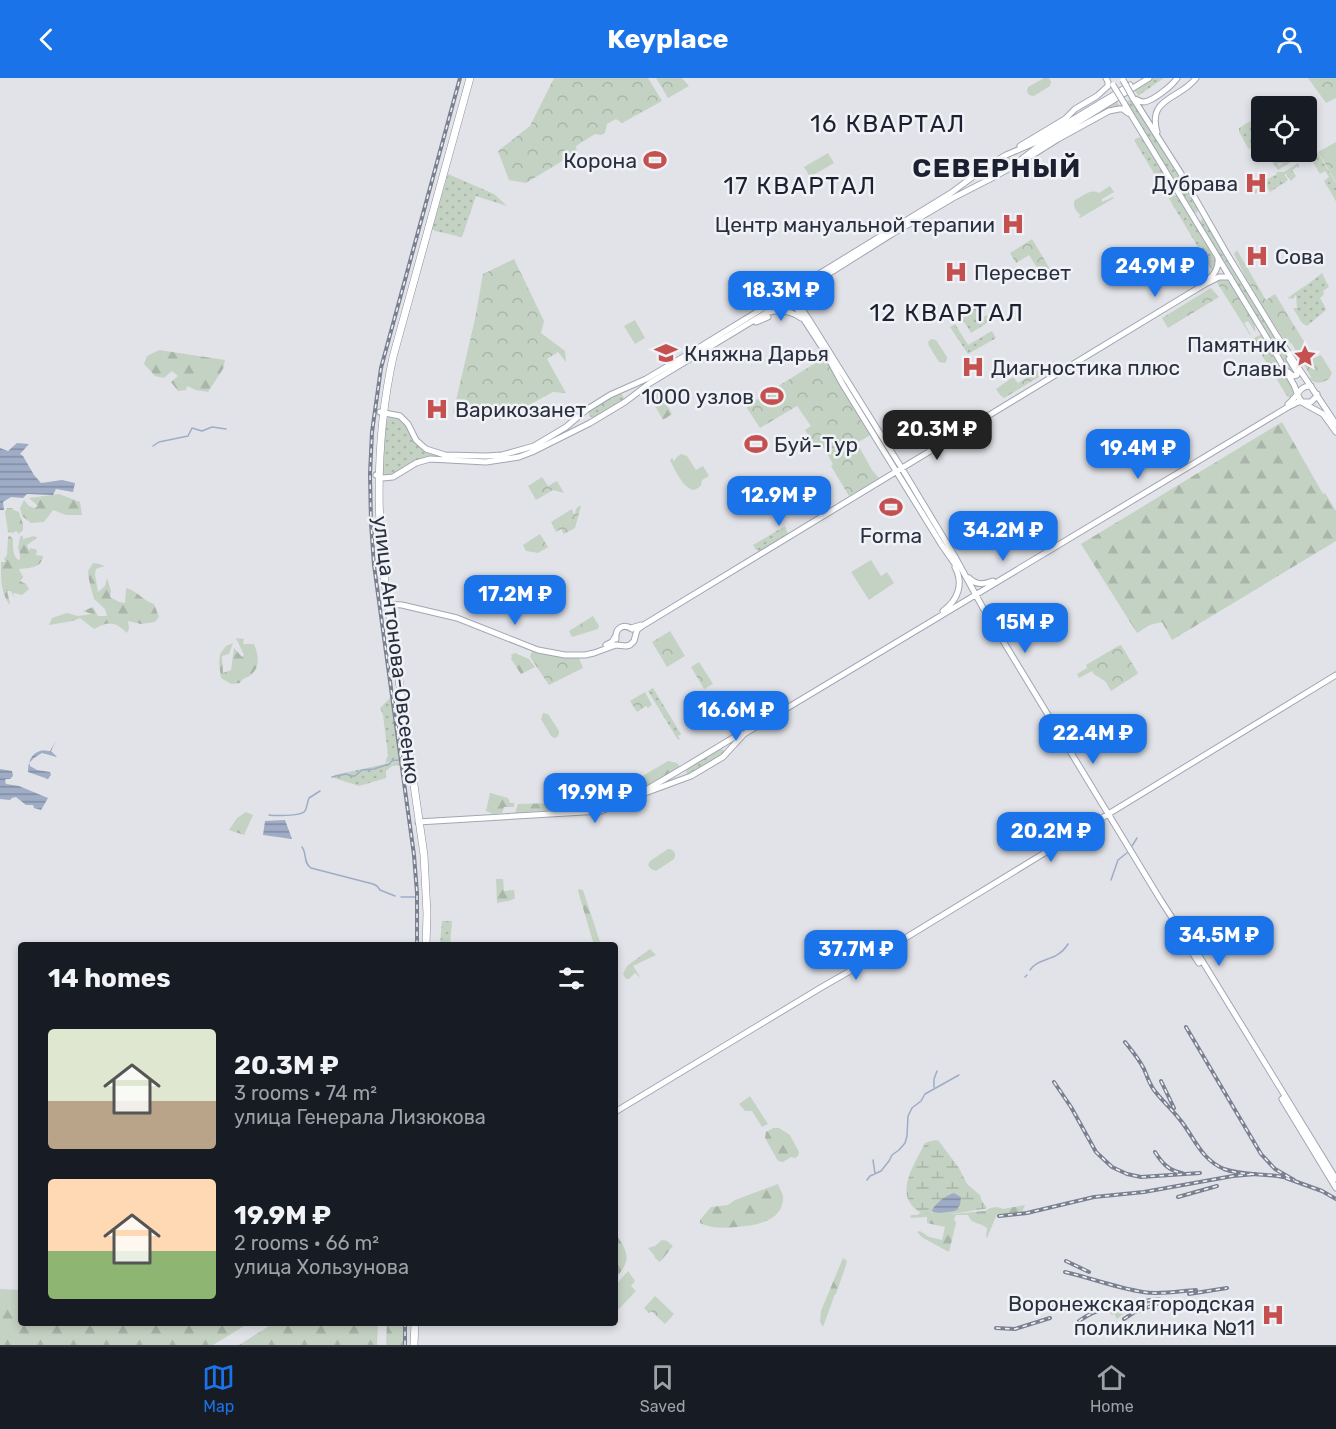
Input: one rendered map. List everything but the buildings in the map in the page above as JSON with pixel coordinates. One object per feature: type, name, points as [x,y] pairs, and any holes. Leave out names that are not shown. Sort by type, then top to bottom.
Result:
[{"type":"highway","name":"улица Антонова-Овсеенко","points":[[389,603],[377,540],[386,372],[468,78]]},
{"type":"highway","name":"улица Антонова-Овсеенко","points":[[385,413],[390,373],[400,331],[460,105]]},
{"type":"highway","name":"улица Антонова-Овсеенко","points":[[380,477],[378,488],[380,540],[425,873],[425,942]]},
{"type":"highway","points":[[413,1326],[413,1345]]},
{"type":"main road","points":[[1108,78],[1189,208],[1303,403],[1323,414],[1336,432]]},
{"type":"main road","points":[[380,477],[398,475],[411,466],[430,459],[518,452],[551,437],[589,408],[620,390],[646,379],[790,295],[951,193],[981,170],[1097,96],[1108,86],[1108,78]]},
{"type":"main road","points":[[1009,154],[1034,143],[1142,78]]},
{"type":"main road","points":[[1014,165],[1036,148],[1149,78]]},
{"type":"main road","points":[[1133,98],[1146,102],[1172,85],[1177,78]]},
{"type":"main road","points":[[1159,139],[1155,121],[1159,107],[1190,85],[1196,78]]},
{"type":"main road","points":[[1122,79],[1277,336],[1336,424]]},
{"type":"main road","points":[[385,413],[400,416],[416,440],[426,449],[443,457],[486,462],[519,457],[532,452],[625,402],[650,382],[953,198],[986,182],[1109,111],[1123,110],[1134,120]]},
{"type":"main road","points":[[1009,154],[1013,158],[1014,165]]},
{"type":"main road","points":[[981,170],[980,177],[986,182]]},
{"type":"main road","points":[[1189,208],[1195,214],[1198,213],[1198,203]]},
{"type":"main road","points":[[1202,231],[1200,218],[1204,218],[1211,226]]},
{"type":"main road","points":[[389,603],[405,604],[458,616],[546,652],[575,656],[594,653],[616,645],[626,646],[632,643],[637,630],[642,626],[1209,279],[1218,267],[1218,258]]},
{"type":"main road","points":[[899,469],[1205,284],[1219,277],[1230,277]]},
{"type":"main road","points":[[808,322],[803,300],[810,285]]},
{"type":"main road","points":[[790,295],[873,434],[899,469],[964,574],[973,595]]},
{"type":"main road","points":[[758,317],[783,310],[794,313],[808,322]]},
{"type":"main road","points":[[743,326],[768,317]]},
{"type":"main road","points":[[1277,336],[1297,375],[1293,376],[1282,365]]},
{"type":"main road","points":[[419,822],[583,812],[608,807],[656,787],[691,776],[723,757],[744,734],[938,614],[1287,405],[1304,386],[1311,386]]},
{"type":"main road","points":[[620,390],[626,394],[625,402]]},
{"type":"main road","points":[[656,787],[720,746],[1288,407],[1298,402],[1311,402],[1317,394]]},
{"type":"main road","points":[[589,408],[588,417],[598,418]]},
{"type":"main road","points":[[938,614],[952,603],[958,591],[959,578],[941,539]]},
{"type":"main road","points":[[631,628],[642,624],[758,555]]},
{"type":"main road","points":[[950,557],[1160,899],[1194,948],[1336,1188]]},
{"type":"main road","points":[[964,574],[972,581],[982,584],[995,580]]},
{"type":"main road","points":[[528,645],[559,652],[576,653],[605,646],[615,637],[620,627],[631,628],[636,635]]},
{"type":"main road","points":[[615,637],[621,645]]},
{"type":"main road","points":[[618,1110],[871,959],[1336,675]]},
{"type":"main road","points":[[720,746],[726,748],[726,754]]},
{"type":"main road","points":[[685,768],[684,774],[691,776]]},
{"type":"main road","points":[[419,822],[423,824],[428,820]]},
{"type":"main road","points":[[1191,951],[1336,1179]]},
{"type":"green space","points":[[554,78],[648,78],[662,101],[622,123],[616,119],[607,124],[605,133],[595,134],[576,146],[577,152],[526,183],[509,180],[498,151],[530,126]]},
{"type":"green space","points":[[656,78],[682,78],[689,86],[668,98]]},
{"type":"green space","points":[[1044,78],[1049,78],[1050,86],[1034,96],[1029,95],[1028,87]]},
{"type":"green space","points":[[1152,78],[1164,78],[1138,96],[1139,100],[1135,91],[1117,102],[1120,108],[1108,110],[1036,149]]},
{"type":"green space","points":[[1308,78],[1336,78],[1336,98],[1326,103]]},
{"type":"green space","points":[[1132,99],[1198,209],[1197,213],[1193,212],[1126,102]]},
{"type":"green space","points":[[1251,121],[1251,149],[1248,148],[1239,128]]},
{"type":"green space","points":[[1139,137],[1217,263],[1215,270],[1211,269],[1134,140]]},
{"type":"green space","points":[[1336,142],[1336,182],[1318,152]]},
{"type":"green space","points":[[1317,152],[1336,183],[1336,201],[1324,181],[1329,177],[1325,171],[1320,174],[1313,162],[1317,162]]},
{"type":"green space","points":[[828,153],[834,163],[810,177],[804,167]]},
{"type":"green space","points":[[1008,157],[1012,159],[1011,165],[985,179],[982,178],[981,173]]},
{"type":"green space","points":[[1272,162],[1278,169],[1286,162],[1291,162],[1278,170]]},
{"type":"green space","points":[[1273,162],[1286,162],[1278,163],[1280,168],[1278,170]]},
{"type":"green space","points":[[1298,163],[1299,168],[1292,170],[1296,176],[1291,181],[1285,173],[1288,180],[1285,184],[1270,192],[1267,187],[1255,194],[1250,193],[1265,184],[1264,181],[1277,174],[1276,172],[1284,172]]},
{"type":"green space","points":[[448,174],[494,194],[507,206],[476,196],[462,237],[435,231],[432,229]]},
{"type":"green space","points":[[1110,186],[1114,192],[1102,199],[1102,202],[1114,198],[1080,218],[1081,215],[1074,207],[1075,200],[1090,192],[1099,193]]},
{"type":"green space","points":[[1202,219],[1296,372],[1293,375],[1218,254],[1200,222]]},
{"type":"green space","points":[[1032,239],[1053,274],[1047,277],[1043,270],[1040,272],[1029,255],[1016,263],[1010,253]]},
{"type":"green space","points":[[1237,250],[1266,300],[1275,294],[1314,358],[1321,355],[1332,373],[1329,379],[1319,383],[1310,379],[1311,377],[1292,344],[1280,334],[1246,278],[1234,254]]},
{"type":"green space","points":[[514,259],[544,321],[541,333],[565,351],[566,362],[558,352],[547,359],[566,393],[553,392],[501,420],[453,413],[483,274]]},
{"type":"green space","points":[[1322,273],[1329,287],[1323,291],[1324,294],[1320,298],[1326,310],[1307,326],[1302,323],[1293,308],[1297,308],[1296,295],[1293,299],[1288,300],[1288,298]]},
{"type":"green space","points":[[1227,279],[1250,313],[1255,332],[1248,321],[1244,323],[1251,335],[1216,281]]},
{"type":"green space","points":[[1211,288],[1219,297],[1168,328],[1162,318]]},
{"type":"green space","points":[[983,303],[985,307],[977,312],[981,318],[987,315],[990,321],[971,333],[961,317]]},
{"type":"green space","points":[[635,320],[645,338],[635,344],[624,326]]},
{"type":"green space","points":[[955,324],[968,345],[992,331],[996,338],[968,354],[950,327]]},
{"type":"green space","points":[[1262,334],[1294,389],[1295,393],[1291,398],[1287,396],[1252,339]]},
{"type":"green space","points":[[931,339],[936,340],[947,357],[945,363],[939,362],[929,346],[928,342]]},
{"type":"green space","points":[[159,350],[225,360],[223,369],[208,392],[187,386],[186,390],[178,391],[171,382],[178,376],[172,371],[164,378],[155,376],[144,364],[147,356]]},
{"type":"green space","points":[[825,357],[872,434],[857,443],[879,478],[849,496],[831,466],[833,464],[822,445],[817,448],[805,430],[811,426],[797,406],[760,428],[747,408],[748,405]]},
{"type":"green space","points":[[1039,370],[1042,375],[1004,398],[996,389],[1013,377],[1018,383]]},
{"type":"green space","points":[[659,392],[672,414],[663,420],[650,397]]},
{"type":"green space","points":[[621,393],[623,400],[594,418],[589,416],[589,411]]},
{"type":"green space","points":[[391,416],[397,417],[405,424],[419,447],[442,457],[427,460],[395,474],[382,473],[385,420]]},
{"type":"green space","points":[[1282,422],[1323,494],[1325,493],[1336,511],[1336,541],[1172,640],[1162,622],[1150,625],[1137,633],[1081,544]]},
{"type":"green space","points":[[681,454],[687,456],[696,470],[703,466],[709,476],[702,480],[701,485],[694,490],[685,485],[670,460],[672,458],[674,461]]},
{"type":"green space","points":[[542,477],[548,486],[557,481],[564,493],[553,490],[536,500],[528,486]]},
{"type":"green space","points":[[59,494],[80,502],[82,515],[66,515],[53,510],[44,522],[31,523],[22,516],[20,508],[24,500],[34,508],[38,506],[29,498]]},
{"type":"green space","points":[[581,506],[575,528],[564,534],[561,529],[556,532],[551,522],[572,509],[575,514]]},
{"type":"green space","points":[[7,508],[19,512],[23,530],[19,534],[16,531],[8,532],[5,512]]},
{"type":"green space","points":[[785,526],[788,534],[760,551],[756,550],[753,545]]},
{"type":"green space","points":[[540,534],[548,547],[538,553],[526,551],[523,545]]},
{"type":"green space","points":[[23,535],[23,539],[34,536],[37,538],[27,545],[29,550],[31,548],[37,550],[36,555],[43,556],[38,565],[19,569],[23,577],[20,581],[29,589],[22,595],[13,593],[14,598],[11,591],[7,591],[9,604],[3,589],[1,562],[6,562],[4,559],[7,555],[8,537],[10,536],[13,539],[15,555],[18,560],[20,559],[18,548],[20,537]]},
{"type":"green space","points":[[871,560],[881,576],[887,572],[894,583],[869,600],[851,572]]},
{"type":"green space","points":[[93,563],[104,566],[96,569],[98,592],[105,586],[107,578],[111,591],[110,597],[119,602],[125,603],[126,588],[133,591],[154,604],[159,617],[155,622],[141,624],[128,621],[127,633],[115,624],[103,625],[94,629],[80,618],[49,625],[52,618],[67,613],[78,616],[92,614],[83,611],[93,607],[98,616],[107,616],[105,609],[94,599],[88,571]]},
{"type":"green space","points":[[593,616],[599,626],[598,629],[572,637],[569,631]]},
{"type":"green space","points":[[670,631],[685,656],[667,667],[652,642]]},
{"type":"green space","points":[[236,638],[244,639],[243,644],[254,644],[258,663],[250,676],[240,683],[231,684],[221,678],[219,663],[220,654],[226,646],[233,643],[229,654],[222,656],[223,673],[231,670],[234,648],[242,657],[244,655]]},
{"type":"green space","points":[[1121,645],[1138,673],[1136,675],[1111,691],[1106,682],[1092,671],[1079,678],[1077,674],[1087,668],[1086,665]]},
{"type":"green space","points":[[532,651],[564,658],[579,658],[583,668],[549,685],[530,657]]},
{"type":"green space","points":[[515,653],[529,659],[535,667],[521,674],[511,659],[511,655]]},
{"type":"green space","points":[[699,662],[713,684],[704,689],[691,667]]},
{"type":"green space","points":[[653,688],[681,734],[678,736],[680,739],[678,740],[648,691]]},
{"type":"green space","points":[[645,692],[652,705],[637,712],[630,701]]},
{"type":"green space","points":[[392,696],[400,759],[385,763],[388,755],[380,708]]},
{"type":"green space","points":[[543,713],[548,714],[559,731],[557,737],[551,736],[541,719]]},
{"type":"green space","points":[[720,749],[724,750],[723,754],[687,774],[687,769]]},
{"type":"green space","points":[[399,761],[400,765],[392,766],[386,771],[386,778],[359,786],[334,778],[334,775]]},
{"type":"green space","points":[[668,761],[677,763],[680,767],[627,797],[622,788]]},
{"type":"green space","points":[[598,787],[615,790],[615,796],[621,799],[603,807],[597,793]]},
{"type":"green space","points":[[490,793],[508,798],[510,803],[514,803],[514,807],[504,807],[502,813],[493,814],[486,811]]},
{"type":"green space","points":[[557,803],[563,809],[515,813],[518,804]]},
{"type":"green space","points":[[246,812],[253,815],[244,835],[229,830],[237,818]]},
{"type":"green space","points":[[668,849],[674,852],[674,859],[656,871],[651,869],[648,865],[650,861]]},
{"type":"green space","points":[[496,879],[503,879],[504,891],[514,890],[515,898],[497,903]]},
{"type":"green space","points":[[583,890],[600,942],[593,942],[578,891]]},
{"type":"green space","points":[[442,921],[452,921],[450,942],[440,942]]},
{"type":"green space","points":[[650,949],[656,955],[633,966],[641,978],[635,973],[626,979],[623,974],[627,966]]},
{"type":"green space","points":[[750,1096],[768,1124],[762,1127],[752,1111],[745,1111],[739,1104]]},
{"type":"green space","points":[[779,1128],[790,1135],[799,1152],[798,1156],[783,1162],[778,1161],[765,1138],[766,1132]]},
{"type":"green space","points":[[938,1140],[959,1168],[967,1184],[980,1195],[987,1208],[962,1213],[939,1214],[926,1210],[921,1213],[912,1206],[907,1189],[911,1170],[925,1143]]},
{"type":"green space","points":[[778,1184],[783,1195],[782,1205],[778,1212],[767,1221],[727,1228],[700,1223],[711,1207],[728,1205],[735,1200]]},
{"type":"green space","points":[[1025,1205],[1022,1212],[997,1214],[987,1238],[987,1228],[974,1222],[968,1215],[956,1215],[949,1252],[923,1238],[917,1232],[920,1231],[929,1237],[942,1240],[945,1227],[927,1223],[927,1217],[910,1218],[911,1215],[917,1215],[926,1210],[939,1214],[954,1214],[985,1211],[994,1207],[1003,1209]]},
{"type":"green space","points":[[618,1237],[627,1256],[618,1276]]},
{"type":"green space","points":[[662,1240],[673,1246],[660,1262],[648,1248]]},
{"type":"green space","points":[[843,1258],[847,1261],[846,1265],[823,1327],[820,1322],[821,1311]]},
{"type":"green space","points":[[628,1271],[635,1281],[631,1286],[636,1291],[618,1310],[618,1283]]},
{"type":"green space","points":[[0,1289],[18,1290],[18,1326],[244,1326],[213,1345],[0,1345]]},
{"type":"green space","points":[[655,1296],[674,1314],[665,1324],[651,1311],[649,1313],[644,1308]]},
{"type":"green space","points":[[1158,1299],[1131,1309],[1117,1319],[1108,1311]]},
{"type":"green space","points":[[269,1326],[378,1326],[377,1345],[239,1345]]},
{"type":"green space","points":[[387,1326],[404,1326],[404,1345],[386,1345]]},
{"type":"water","points":[[17,443],[29,444],[20,454],[41,483],[62,480],[75,483],[73,492],[56,489],[53,495],[27,494],[23,498],[11,497],[3,502],[4,510],[0,510],[0,448],[8,451]]},
{"type":"water","points":[[56,741],[51,751],[57,757],[42,753],[29,763],[37,752],[50,751]]},
{"type":"water","points":[[29,763],[37,770],[50,772],[51,775],[48,779],[28,772]]},
{"type":"water","points":[[0,769],[12,771],[13,776],[6,779],[6,784],[19,786],[48,798],[41,810],[34,808],[33,805],[26,805],[16,797],[10,800],[0,799]]},
{"type":"water","points":[[285,820],[292,839],[263,835],[265,821]]},
{"type":"water","points":[[954,1193],[961,1197],[960,1205],[955,1211],[933,1212],[932,1210],[939,1202]]},
{"type":"waterway","points":[[153,446],[159,442],[188,436],[192,428],[202,431],[212,427],[226,429]]},
{"type":"waterway","points":[[332,777],[346,774],[355,776],[362,770],[374,769],[399,760]]},
{"type":"waterway","points":[[269,815],[302,813],[306,810],[309,798],[320,791]]},
{"type":"waterway","points":[[1132,846],[1137,838]]},
{"type":"waterway","points":[[302,847],[311,868],[373,884],[380,890],[395,896]]},
{"type":"waterway","points":[[1111,880],[1118,860],[1128,852]]},
{"type":"waterway","points":[[401,897],[416,897]]},
{"type":"waterway","points":[[1030,970],[1038,963],[1058,954],[1068,944]]},
{"type":"waterway","points":[[934,1087],[937,1071]]},
{"type":"waterway","points":[[867,1180],[881,1171],[892,1155],[905,1143],[908,1116],[912,1108],[921,1101],[925,1094],[959,1075]]},
{"type":"waterway","points":[[873,1160],[875,1174]]},
{"type":"railway","points":[[417,942],[414,855],[374,565],[370,474],[372,432],[381,368],[460,78]]},
{"type":"railway","points":[[1186,1027],[1261,1154],[1275,1169],[1294,1180]]},
{"type":"railway","points":[[1125,1042],[1142,1065],[1154,1090],[1211,1161],[1231,1171],[1283,1177]]},
{"type":"railway","points":[[1161,1081],[1174,1108]]},
{"type":"railway","points":[[1054,1082],[1096,1152],[1112,1167],[1141,1177],[1200,1173]]},
{"type":"railway","points":[[1155,1152],[1166,1166],[1182,1173]]},
{"type":"railway","points":[[999,1216],[1027,1213],[1094,1197],[1144,1192],[1256,1174]]},
{"type":"railway","points":[[1286,1178],[1322,1191],[1336,1199]]},
{"type":"railway","points":[[1178,1197],[1217,1186]]},
{"type":"railway","points":[[1066,1261],[1089,1272]]},
{"type":"railway","points":[[1065,1272],[1149,1293],[1196,1290]]},
{"type":"railway","points":[[1189,1294],[1227,1288]]},
{"type":"railway","points":[[1079,1321],[1107,1308],[1159,1299]]},
{"type":"railway","points":[[1124,1319],[1157,1304]]},
{"type":"railway","points":[[1047,1306],[1058,1309],[1077,1309]]},
{"type":"railway","points":[[996,1328],[1015,1329],[1050,1318]]},
{"type":"railway","points":[[405,1326],[405,1345]]},
{"type":"place","name":"Корона","points":[[655,160]]},
{"type":"place","name":"Дубрава","points":[[1256,183]]},
{"type":"place","name":"Центр мануальной терапии","points":[[1013,224]]},
{"type":"place","name":"Сова","points":[[1257,256]]},
{"type":"place","name":"Пересвет","points":[[956,272]]},
{"type":"place","name":"Княжна Дарья","points":[[666,353]]},
{"type":"place","name":"Памятник Славы","points":[[1305,356]]},
{"type":"place","name":"Диагностика плюс","points":[[973,367]]},
{"type":"place","name":"1000 узлов","points":[[772,396]]},
{"type":"place","name":"Варикозанет","points":[[437,409]]},
{"type":"place","name":"Буй-Тур","points":[[756,444]]},
{"type":"place","name":"Forma","points":[[891,507]]},
{"type":"place","name":"Воронежская городская поликлиника №11","points":[[1273,1315]]},
{"type":"district","name":"16 КВАРТАЛ","points":[[888,124]]},
{"type":"district","name":"СЕВЕРНЫЙ","points":[[997,168]]},
{"type":"district","name":"17 КВАРТАЛ","points":[[800,186]]},
{"type":"district","name":"12 КВАРТАЛ","points":[[947,313]]}]
